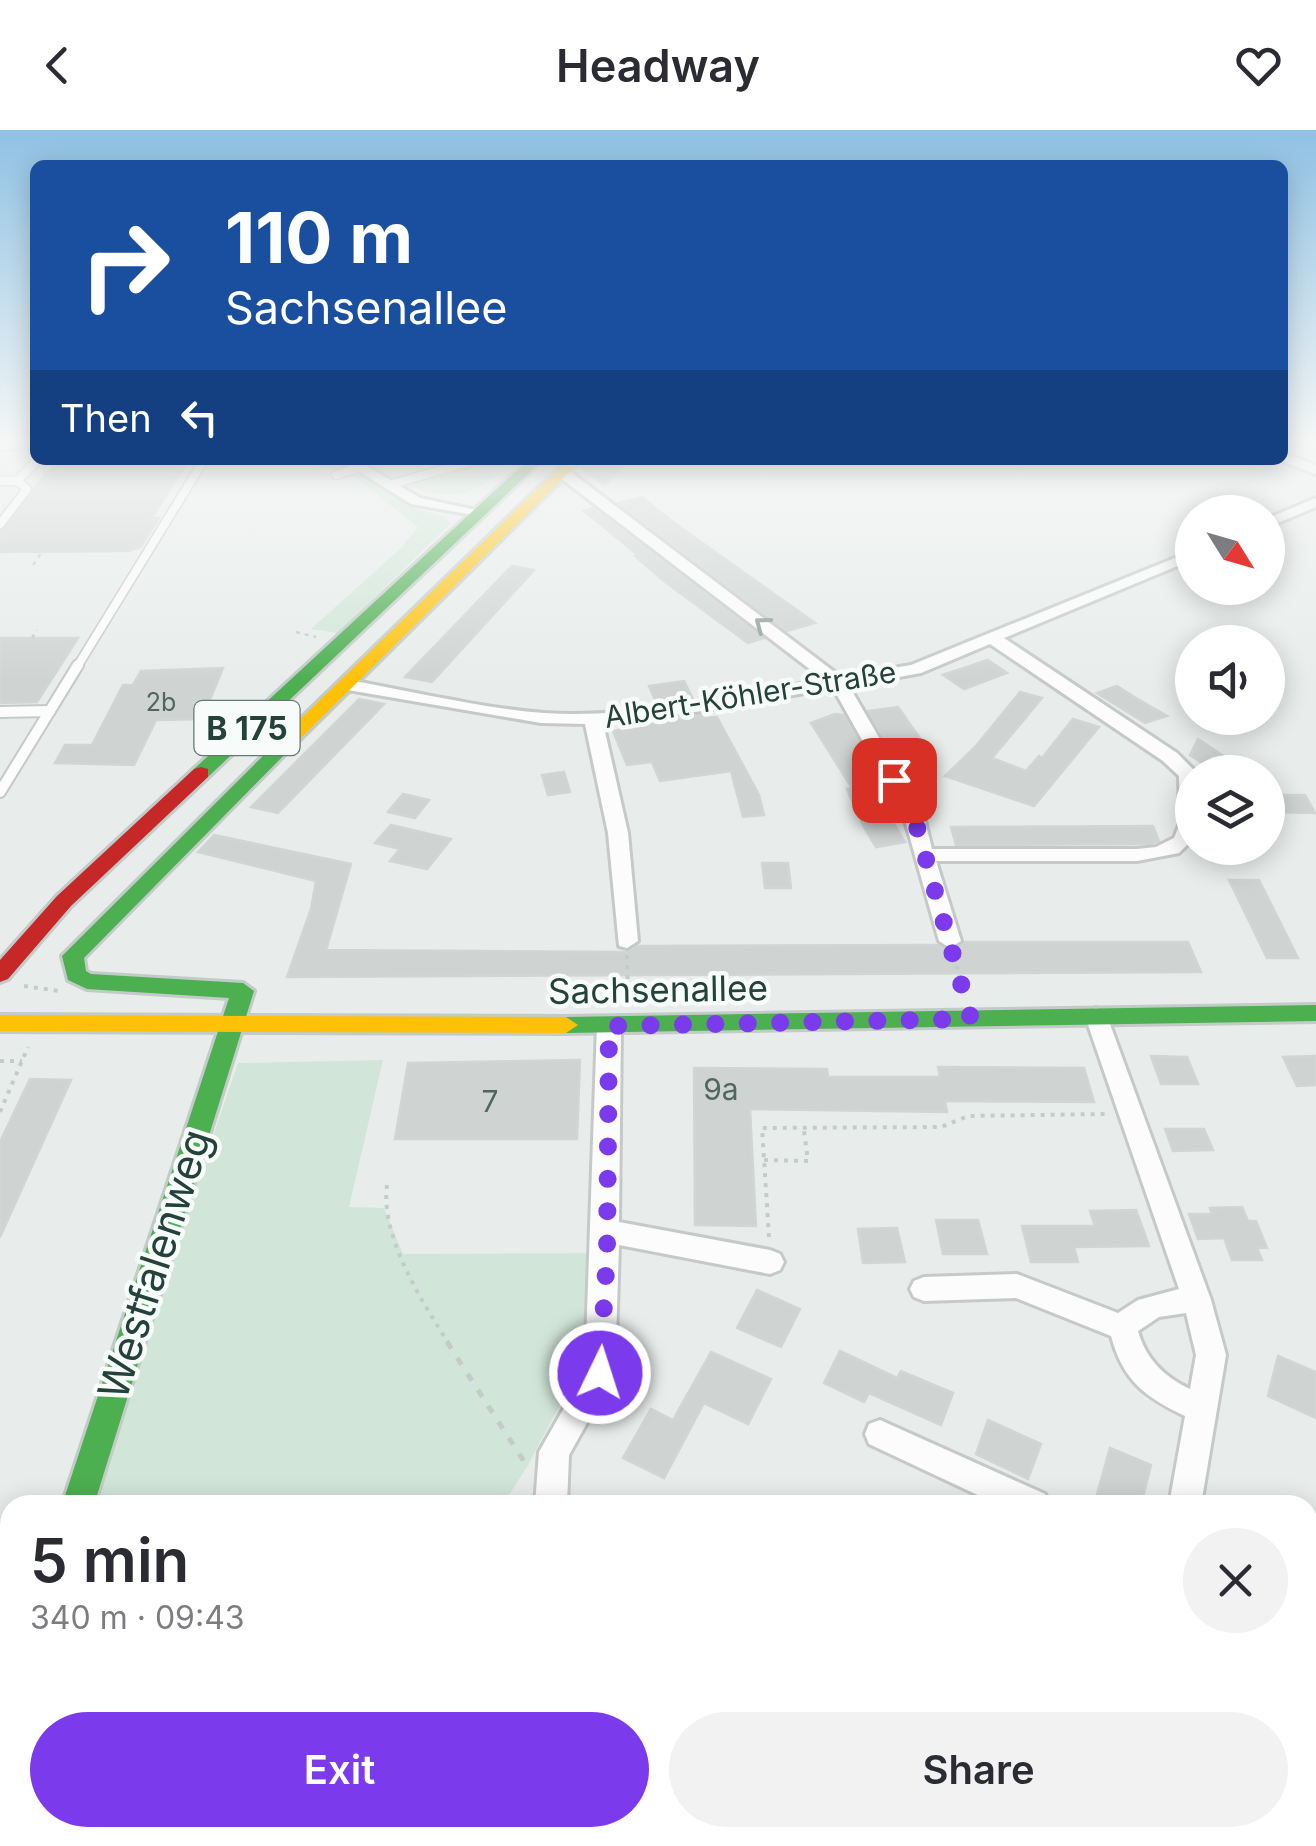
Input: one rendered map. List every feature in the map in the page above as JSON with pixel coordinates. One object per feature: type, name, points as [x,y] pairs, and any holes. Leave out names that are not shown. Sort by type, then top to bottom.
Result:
[{"type":"street","name":"B 175","points":[[10,980],[64,901],[468,522]]},
{"type":"street","points":[[230,1024],[243,991],[87,981],[76,975],[74,956],[513,522]]},
{"type":"street","points":[[639,522],[840,683],[913,813],[950,941]]},
{"type":"street","name":"Albert-Köhler-Straße","points":[[348,686],[541,718],[593,719],[840,683],[915,669],[1175,562]]},
{"type":"street","points":[[924,855],[1165,854],[1182,845],[1190,827],[1188,775],[1170,756],[990,637]]},
{"type":"street","points":[[593,719],[618,833],[627,940]]},
{"type":"street","name":"Sachsenallee","points":[[0,1023],[619,1025],[1316,1014]]},
{"type":"street","points":[[1096,1016],[1197,1300],[1210,1354],[1204,1410],[1187,1495]]},
{"type":"street","name":"Westfalenweg","points":[[81,1495],[230,1024]]},
{"type":"street","points":[[552,1495],[554,1452],[600,1373],[619,1025]]},
{"type":"street","points":[[606,1230],[770,1262]]},
{"type":"street","points":[[924,1289],[1016,1286],[1122,1328]]},
{"type":"street","points":[[1122,1328],[1137,1311],[1165,1301],[1197,1300]]},
{"type":"street","points":[[1122,1328],[1132,1361],[1165,1392],[1204,1410]]},
{"type":"street","points":[[880,1434],[1012,1495]]},
{"type":"lane","points":[[0,792],[166,522]]},
{"type":"lane","points":[[0,712],[50,711]]},
{"type":"path","points":[[33,565],[42,552]]},
{"type":"path","points":[[32,638],[37,630]]},
{"type":"path","points":[[619,1025],[627,940]]},
{"type":"path","points":[[950,941],[971,1019]]},
{"type":"path","points":[[10,980],[58,991]]},
{"type":"path","points":[[0,1061],[22,1061]]},
{"type":"path","points":[[770,1262],[762,1128],[941,1128],[968,1116],[1131,1114]]},
{"type":"path","points":[[764,1160],[808,1161],[804,1128]]},
{"type":"path","points":[[387,1184],[384,1208],[418,1296],[488,1411],[546,1495]]},
{"type":"green space","points":[[412,522],[451,523],[338,633],[311,629],[401,548],[418,527]]},
{"type":"green space","points":[[383,1060],[349,1207],[384,1208],[403,1254],[607,1253],[588,1351],[509,1495],[89,1495],[238,1063]]},
{"type":"building","points":[[7,522],[156,522],[141,547],[129,551],[0,552],[0,531]]},
{"type":"building","points":[[598,522],[612,522],[764,638],[748,643],[664,581],[635,556],[638,555]]},
{"type":"building","points":[[643,522],[673,522],[815,623],[787,631]]},
{"type":"building","points":[[512,566],[534,570],[432,682],[405,677]]},
{"type":"building","points":[[0,638],[78,638],[37,702],[0,703]]},
{"type":"building","points":[[988,660],[1007,673],[964,689],[943,675]]},
{"type":"building","points":[[223,668],[202,719],[156,720],[134,765],[55,763],[65,745],[92,745],[123,685],[133,685],[141,671]]},
{"type":"building","points":[[684,681],[693,699],[657,704],[649,686]]},
{"type":"building","points":[[1117,686],[1167,716],[1145,723],[1097,693]]},
{"type":"building","points":[[1020,692],[1042,698],[992,758],[1026,771],[1039,756],[1042,758],[1073,719],[1099,727],[1034,806],[945,776],[976,746]]},
{"type":"building","points":[[359,699],[384,704],[278,813],[251,807]]},
{"type":"building","points":[[898,707],[930,753],[903,757],[899,750],[891,751],[868,711]]},
{"type":"building","points":[[835,714],[844,715],[866,755],[860,756],[879,783],[874,784],[884,801],[881,802],[905,842],[876,847],[865,829],[847,789],[852,788],[811,723]]},
{"type":"building","points":[[701,715],[717,717],[759,795],[764,815],[743,817],[731,771],[660,781],[652,762],[627,765],[613,731]]},
{"type":"building","points":[[1198,739],[1222,755],[1190,755]]},
{"type":"building","points":[[564,772],[570,792],[548,795],[542,775]]},
{"type":"building","points":[[403,794],[429,800],[415,818],[388,812]]},
{"type":"building","points":[[1285,795],[1305,795],[1315,813],[1285,812]]},
{"type":"building","points":[[391,825],[451,839],[427,869],[390,861],[400,849],[375,843]]},
{"type":"building","points":[[1153,826],[1159,841],[1150,844],[956,845],[951,827]]},
{"type":"building","points":[[214,835],[351,864],[326,950],[626,952],[636,946],[939,945],[952,951],[965,942],[1188,942],[1201,972],[287,977],[311,909],[316,881],[198,852]]},
{"type":"building","points":[[762,863],[788,863],[791,888],[765,888]]},
{"type":"building","points":[[1229,880],[1259,880],[1298,958],[1267,958]]},
{"type":"building","points":[[1151,1056],[1187,1057],[1198,1084],[1161,1084]]},
{"type":"building","points":[[1316,1056],[1316,1085],[1297,1086],[1283,1057]]},
{"type":"building","points":[[580,1060],[577,1139],[395,1139],[408,1063]]},
{"type":"building","points":[[938,1067],[1084,1068],[1094,1102],[945,1101],[947,1112],[750,1109],[756,1226],[695,1225],[694,1068],[827,1069],[828,1077],[940,1077]]},
{"type":"building","points":[[30,1079],[71,1080],[0,1237],[0,1142]]},
{"type":"building","points":[[1165,1129],[1204,1129],[1213,1150],[1173,1151]]},
{"type":"building","points":[[1242,1207],[1248,1221],[1256,1221],[1267,1248],[1257,1248],[1262,1260],[1232,1260],[1224,1238],[1198,1239],[1189,1214],[1212,1214],[1210,1208]]},
{"type":"building","points":[[1136,1210],[1149,1246],[1074,1247],[1078,1262],[1031,1262],[1022,1226],[1095,1226],[1090,1211]]},
{"type":"building","points":[[936,1220],[978,1220],[987,1254],[943,1254]]},
{"type":"building","points":[[897,1228],[905,1262],[863,1263],[858,1229]]},
{"type":"building","points":[[757,1290],[800,1309],[781,1347],[737,1328]]},
{"type":"building","points":[[840,1351],[897,1378],[901,1371],[953,1393],[941,1425],[869,1393],[864,1402],[824,1383]]},
{"type":"building","points":[[711,1352],[771,1379],[748,1424],[704,1403],[664,1478],[623,1458],[651,1409],[673,1420]]},
{"type":"building","points":[[1278,1356],[1316,1372],[1316,1418],[1268,1396]]},
{"type":"building","points":[[988,1420],[1041,1444],[1028,1479],[976,1454]]},
{"type":"building","points":[[1110,1448],[1151,1465],[1144,1495],[1097,1495]]},
{"type":"traffic: fast","points":[[201,773],[470,522]]},
{"type":"traffic: fast","points":[[81,1495],[243,991],[87,981],[76,975],[73,956],[289,740]]},
{"type":"traffic: fast","points":[[566,1025],[1316,1013]]},
{"type":"traffic: slow","points":[[289,740],[512,522]]},
{"type":"traffic: slow","points":[[0,1023],[566,1025]]},
{"type":"traffic: jam","points":[[0,974],[64,901],[201,773]]},
{"type":"route","points":[[600,1373],[607,1253],[609,1026],[971,1019],[913,813],[894,780]]}]
